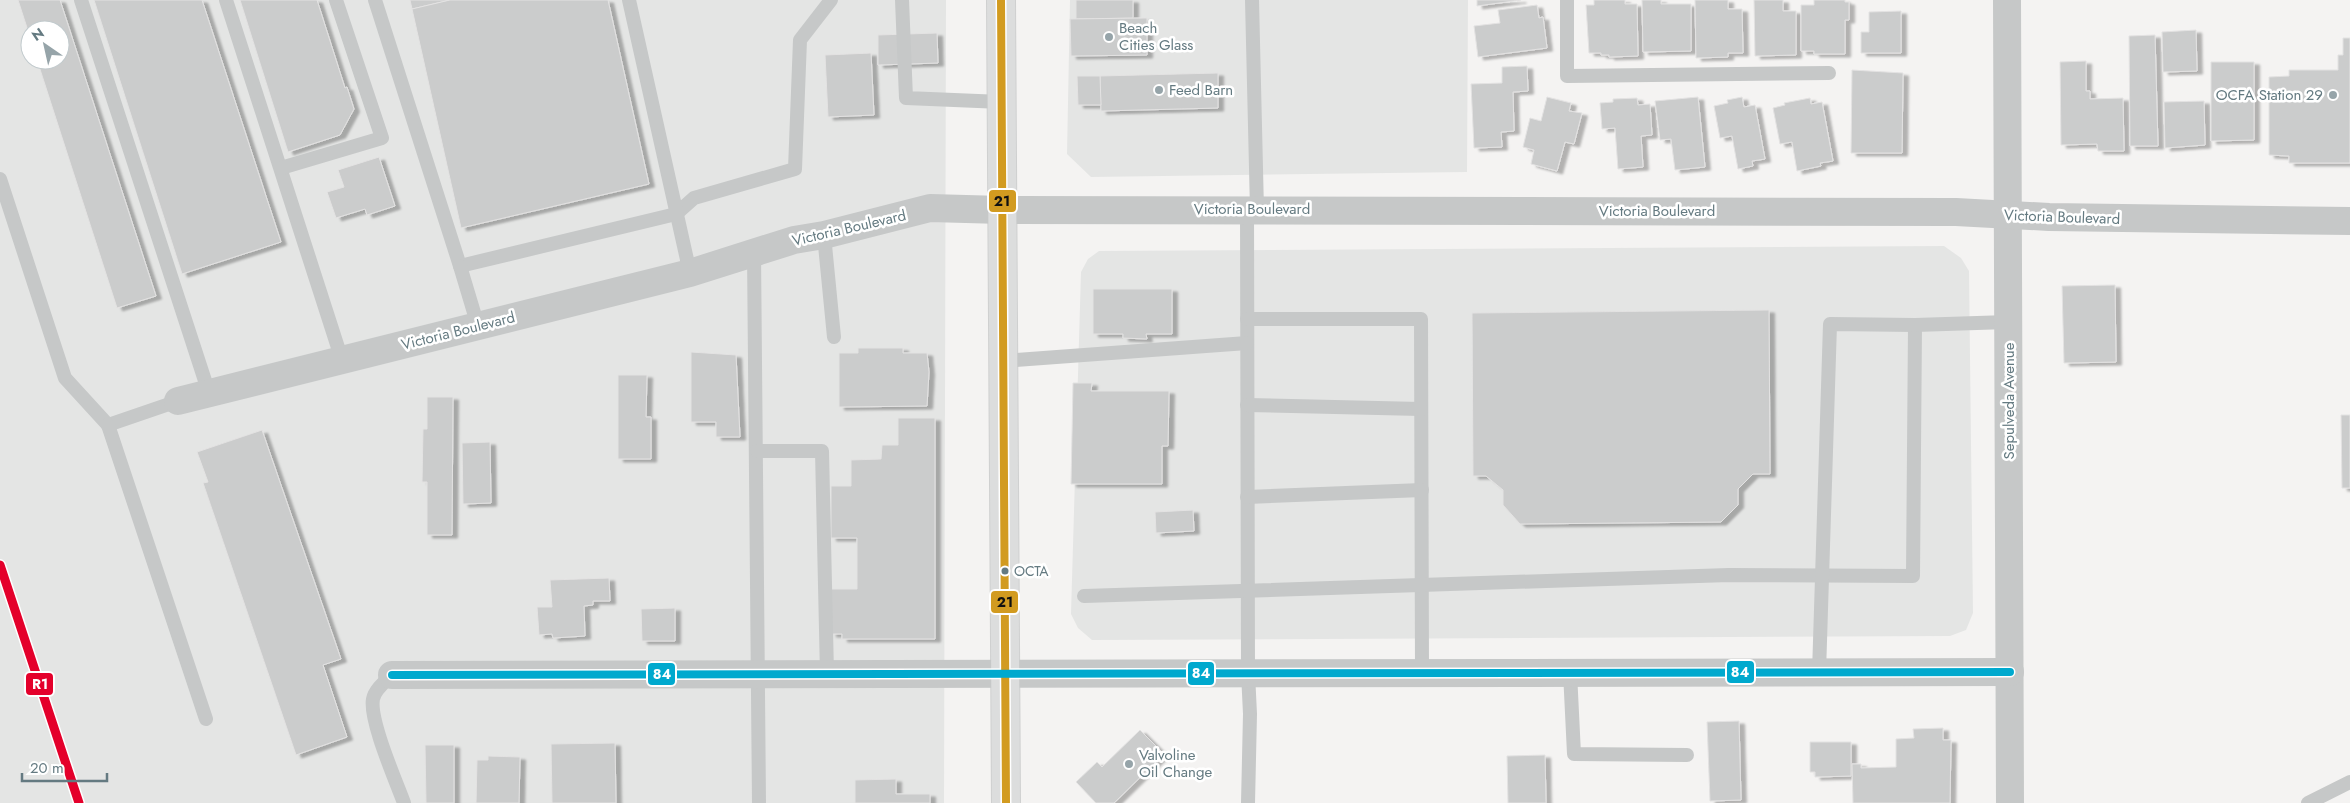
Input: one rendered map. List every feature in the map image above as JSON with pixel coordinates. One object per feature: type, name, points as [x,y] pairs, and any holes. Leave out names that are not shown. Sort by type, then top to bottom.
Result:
[{"type":"main road","points":[[1001,0],[1006,803]]},
{"type":"street","name":"Sepulveda Avenue","points":[[2008,0],[2010,803]]},
{"type":"street","name":"Victoria Boulevard","points":[[178,401],[690,273],[794,240],[824,235],[930,208],[1002,210],[1252,209],[1946,212],[2009,216],[2350,221]]},
{"type":"street","points":[[392,675],[1819,673],[1953,670],[2010,672]]},
{"type":"lane","points":[[81,0],[209,393]]},
{"type":"lane","points":[[226,0],[342,360]]},
{"type":"lane","points":[[281,168],[382,138],[336,0]]},
{"type":"lane","points":[[375,0],[478,326]]},
{"type":"lane","points":[[629,0],[690,273]]},
{"type":"lane","points":[[460,266],[676,214],[694,198],[795,169],[800,40],[831,0]]},
{"type":"lane","points":[[902,0],[906,98],[1002,102]]},
{"type":"lane","points":[[1248,803],[1250,714],[1247,590],[1247,319],[1252,209],[1252,0]]},
{"type":"lane","points":[[1567,0],[1567,76],[1829,73]]},
{"type":"lane","points":[[0,179],[64,378],[108,426],[206,718]]},
{"type":"lane","points":[[824,235],[834,337]]},
{"type":"lane","points":[[754,252],[759,803]]},
{"type":"lane","points":[[1247,319],[1421,319],[1422,673]]},
{"type":"lane","points":[[1819,673],[1830,324],[1915,325],[2008,322]]},
{"type":"lane","points":[[1084,596],[1729,575],[1913,576],[1915,325]]},
{"type":"lane","points":[[1003,361],[1247,343]]},
{"type":"lane","points":[[108,426],[178,401]]},
{"type":"lane","points":[[1247,406],[1421,409]]},
{"type":"lane","points":[[757,451],[822,451],[827,674]]},
{"type":"lane","points":[[1247,497],[1422,490]]},
{"type":"lane","points":[[1570,672],[1574,754],[1687,755]]},
{"type":"lane","points":[[392,675],[378,688],[373,699],[374,718],[404,803]]},
{"type":"lane","points":[[2308,803],[2350,782]]},
{"type":"shaded area","points":[[0,0],[946,0],[944,803],[0,803]]},
{"type":"shaded area","points":[[1070,0],[1468,0],[1467,172],[1091,177],[1067,154]]},
{"type":"shaded area","points":[[1944,246],[1961,258],[1969,271],[1973,613],[1966,630],[1950,636],[1092,640],[1078,628],[1071,614],[1081,272],[1088,259],[1099,251]]},
{"type":"building","points":[[18,0],[60,0],[66,20],[24,20]]},
{"type":"building","points":[[94,0],[202,0],[281,242],[182,274]]},
{"type":"building","points":[[240,0],[317,0],[345,88],[347,87],[354,109],[340,135],[288,152]]},
{"type":"building","points":[[410,0],[450,0],[412,9]]},
{"type":"building","points":[[450,0],[608,0],[649,184],[461,228],[412,9]]},
{"type":"building","points":[[1076,0],[1133,0],[1133,18],[1076,19]]},
{"type":"building","points":[[1477,0],[1521,0],[1477,6]]},
{"type":"building","points":[[1594,0],[1625,0],[1625,4],[1637,4],[1638,56],[1609,57],[1609,55],[1601,55],[1601,53],[1589,53],[1586,5],[1594,5]]},
{"type":"building","points":[[1642,0],[1661,0],[1661,4],[1691,4],[1691,51],[1643,52]]},
{"type":"building","points":[[1695,0],[1728,0],[1728,9],[1742,9],[1743,53],[1728,53],[1728,57],[1696,58]]},
{"type":"building","points":[[1754,0],[1783,0],[1783,11],[1796,11],[1796,55],[1755,56]]},
{"type":"building","points":[[1814,0],[1845,0],[1845,2],[1849,2],[1849,20],[1845,20],[1845,54],[1814,54],[1814,51],[1801,51],[1801,5],[1814,5]]},
{"type":"building","points":[[1537,5],[1539,18],[1543,17],[1547,48],[1478,57],[1474,26],[1500,23],[1498,10]]},
{"type":"building","points":[[1901,11],[1901,53],[1861,53],[1861,32],[1869,32],[1869,12]]},
{"type":"building","name":"Beach Cities Glass","points":[[1147,18],[1147,55],[1071,56],[1070,19]]},
{"type":"building","points":[[2196,30],[2197,71],[2163,72],[2162,32]]},
{"type":"building","points":[[70,31],[156,296],[117,308],[40,70],[70,70]]},
{"type":"building","points":[[937,33],[938,63],[878,65],[878,35]]},
{"type":"building","points":[[2155,35],[2158,146],[2130,146],[2129,36]]},
{"type":"building","points":[[2343,38],[2350,38],[2350,163],[2289,163],[2289,156],[2269,155],[2269,77],[2289,76],[2289,70],[2338,70],[2338,55],[2343,55]]},
{"type":"building","points":[[871,53],[874,115],[828,117],[825,55]]},
{"type":"building","points":[[2086,61],[2086,91],[2090,91],[2090,99],[2123,98],[2124,151],[2098,151],[2097,144],[2061,145],[2060,62]]},
{"type":"building","points":[[2211,62],[2254,62],[2254,140],[2211,141]]},
{"type":"building","points":[[1527,66],[1528,91],[1513,92],[1514,131],[1501,132],[1502,147],[1474,148],[1471,84],[1502,83],[1502,67]]},
{"type":"building","points":[[1852,70],[1903,73],[1902,153],[1851,153]]},
{"type":"building","name":"Feed Barn","points":[[1218,73],[1218,108],[1101,111],[1100,76]]},
{"type":"building","points":[[1077,76],[1100,76],[1101,105],[1078,105]]},
{"type":"building","points":[[1547,97],[1571,103],[1569,111],[1582,113],[1574,144],[1565,142],[1557,171],[1531,164],[1534,150],[1523,147],[1530,118],[1541,121]]},
{"type":"building","points":[[1698,97],[1705,167],[1675,170],[1671,139],[1660,140],[1655,101]]},
{"type":"building","points":[[1742,97],[1744,107],[1755,105],[1765,159],[1752,161],[1753,166],[1738,169],[1732,136],[1720,138],[1714,106],[1728,103],[1727,100]]},
{"type":"building","points":[[1637,98],[1638,105],[1650,104],[1652,135],[1641,136],[1643,167],[1618,169],[1615,128],[1602,129],[1600,103],[1613,102],[1613,99]]},
{"type":"building","points":[[1810,98],[1811,104],[1822,102],[1833,161],[1820,163],[1821,166],[1797,171],[1792,142],[1780,144],[1773,108],[1785,105],[1784,103]]},
{"type":"building","points":[[2204,101],[2205,145],[2165,148],[2164,102]]},
{"type":"building","points":[[379,157],[395,206],[367,215],[365,209],[336,218],[327,192],[344,187],[338,170]]},
{"type":"building","points":[[2115,285],[2116,362],[2064,363],[2062,286]]},
{"type":"building","points":[[1093,289],[1172,289],[1172,334],[1146,334],[1147,339],[1123,338],[1123,334],[1093,334]]},
{"type":"building","points":[[1769,310],[1770,474],[1753,474],[1738,489],[1738,505],[1721,522],[1520,524],[1503,505],[1503,490],[1486,476],[1473,476],[1472,313]]},
{"type":"building","points":[[858,348],[903,348],[903,353],[927,353],[929,372],[927,406],[839,407],[839,353],[858,353]]},
{"type":"building","points":[[691,352],[736,355],[740,437],[716,437],[716,422],[691,422]]},
{"type":"building","points":[[618,375],[647,375],[646,417],[651,417],[651,459],[618,459]]},
{"type":"building","points":[[1073,383],[1092,383],[1091,391],[1169,391],[1168,446],[1162,446],[1162,484],[1071,484]]},
{"type":"building","points":[[427,397],[453,397],[452,535],[427,535],[427,482],[422,482],[423,429],[427,429]]},
{"type":"building","points":[[2341,415],[2350,415],[2350,488],[2342,488]]},
{"type":"building","points":[[898,418],[935,418],[935,639],[842,639],[842,634],[831,634],[831,589],[857,589],[857,538],[831,538],[831,486],[851,486],[851,460],[881,459],[882,445],[898,445]]},
{"type":"building","points":[[262,430],[341,659],[323,665],[347,737],[296,755],[203,483],[208,482],[197,452]]},
{"type":"building","points":[[490,442],[491,503],[463,504],[462,443]]},
{"type":"building","points":[[1193,510],[1194,531],[1156,533],[1155,512]]},
{"type":"building","points":[[609,578],[610,601],[593,601],[593,605],[584,606],[585,636],[553,638],[552,634],[539,635],[537,607],[552,607],[550,580]]},
{"type":"building","points":[[675,608],[675,641],[642,641],[641,609]]},
{"type":"building","points":[[1739,721],[1741,800],[1710,801],[1707,722]]},
{"type":"building","points":[[1943,728],[1943,740],[1951,740],[1950,803],[1853,803],[1852,764],[1861,764],[1861,768],[1896,767],[1896,739],[1914,738],[1913,729]]},
{"type":"building","name":"Valvoline Oil Change","points":[[1140,730],[1164,754],[1114,803],[1096,803],[1076,782],[1097,762],[1102,767]]},
{"type":"building","points":[[1810,742],[1851,742],[1851,776],[1815,777],[1815,772],[1810,772]]},
{"type":"building","points":[[615,743],[616,803],[552,803],[551,744]]},
{"type":"building","points":[[425,745],[454,745],[454,803],[426,803]]},
{"type":"building","points":[[1545,755],[1546,803],[1508,803],[1507,756]]},
{"type":"building","points":[[488,756],[520,757],[519,803],[476,803],[477,760],[488,760]]},
{"type":"building","points":[[896,779],[896,794],[930,794],[930,803],[855,803],[855,780]]},
{"type":"transit line","name":"21","points":[[1001,0],[1006,803]]},
{"type":"transit line","name":"R1","points":[[0,565],[79,803]]},
{"type":"transit line","name":"84","points":[[392,675],[2010,672]]},
{"type":"place","name":"Beach Cities Glass","points":[[1109,37]]},
{"type":"place","name":"Feed Barn","points":[[1159,90]]},
{"type":"place","name":"OCFA Station 29","points":[[2333,95]]},
{"type":"place","name":"OCTA","points":[[1005,571]]},
{"type":"place","name":"Valvoline Oil Change","points":[[1129,764]]}]
